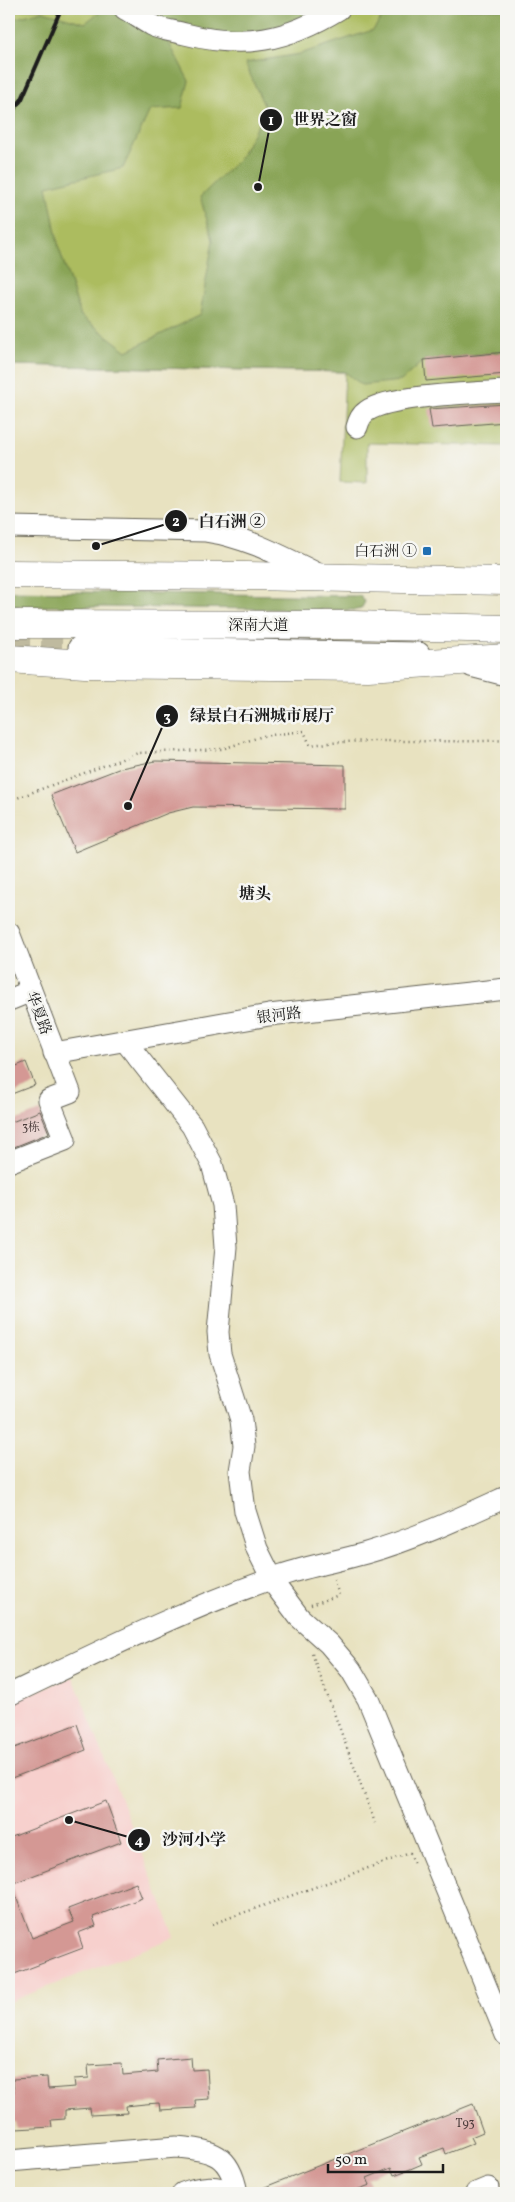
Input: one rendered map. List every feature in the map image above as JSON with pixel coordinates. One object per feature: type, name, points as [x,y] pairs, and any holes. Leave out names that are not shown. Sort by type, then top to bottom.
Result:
[{"type":"main road","points":[[9,574],[506,581]]},
{"type":"main road","name":"深南大道","points":[[9,624],[343,625],[506,629]]},
{"type":"main road","points":[[9,659],[85,664],[348,667],[506,657]]},
{"type":"street","points":[[125,9],[152,25],[232,43],[262,41],[288,34],[320,20],[339,9]]},
{"type":"street","points":[[357,427],[360,417],[368,410],[398,400],[506,390]]},
{"type":"street","points":[[9,527],[175,529],[214,532],[252,542],[325,578]]},
{"type":"street","points":[[80,647],[384,652],[506,657]]},
{"type":"street","points":[[444,662],[483,668],[506,675]]},
{"type":"street","name":"华夏路","points":[[9,933],[70,1092],[50,1100],[65,1140],[9,1162]]},
{"type":"street","name":"银河路","points":[[54,1053],[269,1015],[506,989]]},
{"type":"street","points":[[9,1000],[31,991]]},
{"type":"street","points":[[125,1041],[192,1126],[212,1164],[224,1205],[226,1247],[218,1332],[220,1354],[241,1420],[244,1446],[240,1471],[245,1511],[257,1549],[272,1579],[299,1617],[329,1644],[350,1670],[368,1699],[506,2035]]},
{"type":"street","points":[[9,1696],[159,1623],[215,1600],[272,1579],[405,1541],[506,1497]]},
{"type":"street","points":[[9,2161],[176,2147],[200,2149],[224,2160],[234,2176],[237,2193]]},
{"type":"street","points":[[183,2193],[195,2188],[212,2188],[231,2193]]},
{"type":"path","points":[[9,801],[138,753],[222,749],[263,736],[304,731],[310,745],[347,740],[477,742],[506,740]]},
{"type":"path","points":[[304,1607],[339,1595],[328,1563]]},
{"type":"path","points":[[316,1664],[375,1824]]},
{"type":"path","points":[[212,1924],[410,1853],[415,1866]]},
{"type":"shaded area","points":[[73,1677],[175,1937],[9,2002],[9,1702]]},
{"type":"green space","points":[[9,9],[506,9],[506,446],[367,443],[367,483],[340,482],[345,372],[9,365]]},
{"type":"green space","points":[[104,9],[123,9],[167,39],[189,81],[182,108],[150,110],[123,168],[47,186],[59,248],[81,316],[127,351],[200,315],[213,240],[200,197],[239,159],[266,110],[245,63],[300,54],[373,30],[388,9],[506,9],[506,352],[424,360],[401,381],[362,385],[345,372],[9,365],[9,20],[43,11],[85,23]]},
{"type":"green space","points":[[129,9],[269,10],[334,9],[232,41]]},
{"type":"green space","points":[[9,591],[360,596],[365,602],[361,609],[356,610],[9,606]]},
{"type":"building","points":[[506,352],[506,374],[426,381],[424,360]]},
{"type":"building","points":[[506,404],[506,422],[432,428],[429,409]]},
{"type":"building","points":[[155,761],[345,765],[345,809],[193,807],[168,813],[75,852],[51,795],[121,768]]},
{"type":"building","points":[[26,1062],[35,1085],[9,1095],[9,1069]]},
{"type":"building","points":[[40,1111],[49,1133],[9,1149],[9,1123]]},
{"type":"building","points":[[77,1724],[86,1750],[9,1779],[9,1750]]},
{"type":"building","points":[[106,1801],[121,1842],[11,1884],[32,1938],[74,1922],[68,1909],[136,1883],[142,1898],[93,1917],[96,1926],[78,1933],[83,1948],[9,1976],[9,1838]]},
{"type":"building","points":[[191,2057],[192,2070],[207,2069],[209,2099],[195,2100],[196,2108],[160,2110],[159,2103],[126,2106],[127,2113],[91,2115],[90,2108],[65,2110],[65,2119],[51,2120],[52,2127],[16,2129],[15,2122],[9,2123],[9,2092],[14,2092],[13,2079],[47,2077],[48,2089],[75,2087],[74,2079],[89,2078],[88,2065],[122,2063],[123,2075],[158,2072],[157,2060]]},
{"type":"building","points":[[473,2104],[483,2132],[471,2137],[474,2143],[446,2154],[444,2148],[419,2157],[422,2164],[408,2170],[394,2175],[391,2168],[367,2178],[370,2185],[348,2193],[250,2193]]},
{"type":"tunnel","points":[[9,645],[79,647]]},
{"type":"railway","points":[[9,116],[22,99],[61,9]]},
{"type":"place","name":"世界之窗","points":[[258,187]]},
{"type":"place","name":"白石洲 ②","points":[[96,546]]},
{"type":"place","name":"白石洲 ①","points":[[427,551]]},
{"type":"place","name":"绿景白石洲城市展厅","points":[[128,806]]},
{"type":"place","name":"沙河小学","points":[[69,1820]]},
{"type":"district","name":"塘头","points":[[255,893]]}]
